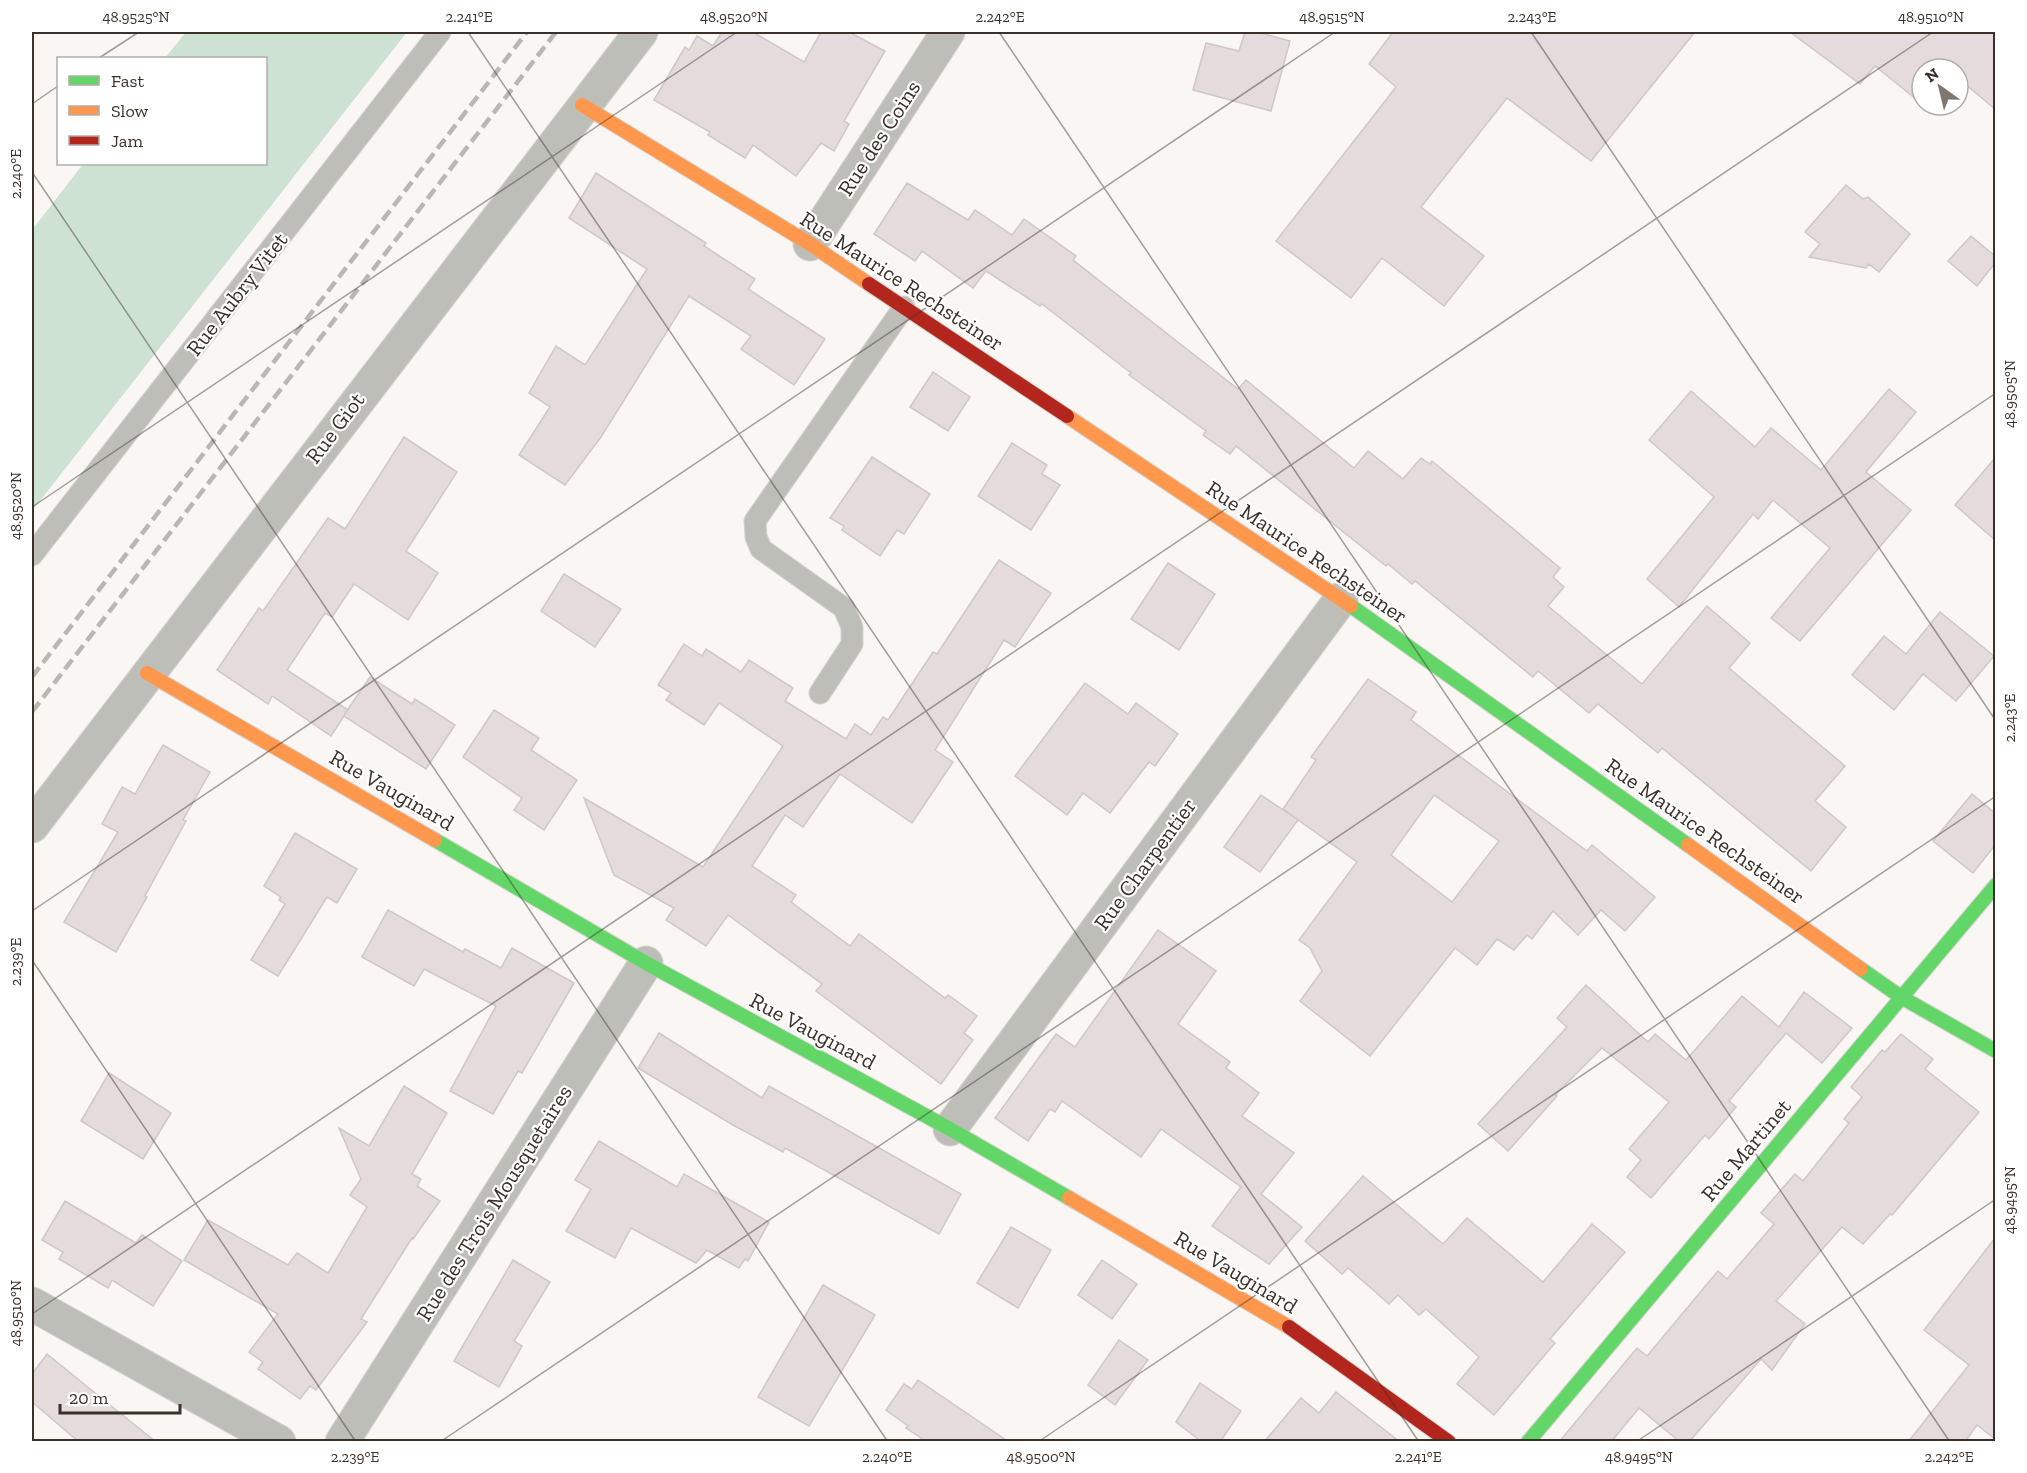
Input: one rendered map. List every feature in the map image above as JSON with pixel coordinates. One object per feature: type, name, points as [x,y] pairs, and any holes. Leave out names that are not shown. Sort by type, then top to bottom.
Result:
[{"type":"street","name":"Rue Giot","points":[[32,826],[582,105],[641,32]]},
{"type":"street","name":"Rue des Coins","points":[[810,244],[948,32]]},
{"type":"street","name":"Rue Maurice Rechsteiner","points":[[582,105],[810,244],[1341,598],[1901,997],[1995,1051]]},
{"type":"street","name":"Rue Charpentier","points":[[950,1129],[1341,598]]},
{"type":"street","name":"Rue Vauginard","points":[[147,673],[645,963],[950,1129],[1280,1321],[1449,1442]]},
{"type":"street","name":"Rue Martinet","points":[[1528,1442],[1995,885]]},
{"type":"street","name":"Rue des Trois Mousquetaires","points":[[342,1442],[645,963]]},
{"type":"street","points":[[32,1304],[279,1442]]},
{"type":"lane","name":"Rue Aubry Vitet","points":[[32,555],[440,32]]},
{"type":"lane","points":[[820,693],[852,644],[852,627],[844,608],[761,549],[756,537],[755,521],[904,307]]},
{"type":"green space","points":[[186,32],[407,32],[32,511],[32,230],[82,165],[267,165],[267,57],[166,57]]},
{"type":"building","points":[[722,32],[753,32],[804,62],[821,32],[849,32],[885,51],[844,121],[849,124],[834,151],[821,143],[796,176],[753,145],[745,158],[708,135],[710,132],[654,100],[685,47],[689,50],[697,36],[713,46]]},
{"type":"building","points":[[1245,32],[1257,32],[1290,41],[1271,111],[1193,90],[1206,43],[1239,51]]},
{"type":"building","points":[[1393,32],[1695,32],[1591,161],[1507,98],[1421,207],[1484,256],[1444,306],[1382,258],[1351,298],[1276,241],[1396,87],[1369,64]]},
{"type":"building","points":[[1790,32],[1995,32],[1995,109],[1970,88],[1970,57],[1910,57],[1910,94],[1875,66],[1860,84]]},
{"type":"building","points":[[596,173],[706,243],[704,246],[755,279],[748,289],[825,339],[794,385],[741,349],[751,336],[689,296],[601,437],[565,485],[519,455],[550,407],[529,393],[556,346],[585,365],[647,269],[569,218]]},
{"type":"building","points":[[907,183],[968,220],[975,210],[1012,235],[1024,219],[1076,256],[1073,260],[1238,389],[1246,380],[1354,468],[1368,451],[1403,479],[1421,458],[1430,464],[1432,461],[1560,568],[1553,577],[1564,587],[1548,606],[1642,684],[1707,606],[1750,643],[1729,668],[1845,766],[1815,801],[1846,827],[1811,871],[1662,748],[1658,753],[1598,704],[1589,713],[1538,671],[1533,677],[1415,581],[1412,584],[1388,564],[1386,566],[1236,446],[1230,454],[1203,435],[1206,431],[1129,375],[1131,373],[1042,304],[1040,306],[986,271],[973,288],[922,251],[915,261],[874,234]]},
{"type":"building","points":[[1846,185],[1863,199],[1868,197],[1910,234],[1879,272],[1869,264],[1866,268],[1809,257],[1820,244],[1805,232]]},
{"type":"building","points":[[1971,236],[1995,256],[1995,263],[1977,286],[1948,261]]},
{"type":"building","points":[[933,372],[970,397],[948,431],[910,407]]},
{"type":"building","points":[[1889,389],[1916,412],[1866,472],[1911,510],[1800,641],[1771,618],[1830,548],[1773,500],[1758,519],[1753,514],[1679,607],[1647,579],[1714,497],[1649,440],[1691,391],[1755,447],[1771,428],[1821,470]]},
{"type":"building","points":[[404,437],[457,472],[406,551],[438,573],[408,620],[354,584],[332,617],[325,613],[287,670],[348,710],[370,677],[412,704],[415,699],[455,725],[426,769],[344,716],[331,736],[272,696],[268,704],[217,670],[259,608],[263,611],[328,518],[345,529]]},
{"type":"building","points":[[1012,443],[1047,465],[1042,474],[1060,485],[1031,530],[978,496]]},
{"type":"building","points":[[872,457],[930,494],[904,534],[897,530],[880,556],[842,530],[844,526],[830,518]]},
{"type":"building","points":[[1995,458],[1995,540],[1955,505]]},
{"type":"building","points":[[999,560],[1051,593],[1015,647],[1004,640],[935,750],[953,762],[912,823],[840,774],[803,827],[785,815],[752,866],[796,895],[791,902],[850,946],[859,934],[945,998],[948,995],[977,1016],[964,1033],[973,1040],[941,1084],[816,991],[822,984],[728,915],[706,946],[666,920],[674,908],[614,875],[584,798],[703,867],[783,746],[719,703],[704,725],[666,700],[671,693],[658,685],[684,644],[702,656],[706,649],[741,672],[749,660],[793,688],[785,701],[846,739],[855,724],[871,735],[883,717],[888,720],[933,652],[937,654]]},
{"type":"building","points":[[1168,563],[1215,594],[1179,650],[1131,619]]},
{"type":"building","points":[[564,574],[621,609],[595,647],[541,611]]},
{"type":"building","points":[[1940,612],[1994,656],[1956,701],[1923,674],[1894,710],[1852,675],[1884,636],[1906,654]]},
{"type":"building","points":[[1368,679],[1416,712],[1411,720],[1587,851],[1592,845],[1655,897],[1625,931],[1601,910],[1578,935],[1553,911],[1532,939],[1527,935],[1514,950],[1497,939],[1477,965],[1455,948],[1370,1056],[1300,1001],[1322,971],[1310,948],[1299,940],[1357,862],[1283,809],[1316,760],[1311,757]],"holes":[[[1434,795],[1499,841],[1452,902],[1391,855]]]},
{"type":"building","points":[[1085,683],[1128,714],[1136,703],[1178,734],[1155,766],[1149,762],[1110,813],[1083,793],[1067,815],[1015,776]]},
{"type":"building","points":[[494,710],[539,738],[531,750],[577,780],[544,830],[514,810],[522,798],[463,757]]},
{"type":"building","points":[[163,745],[210,772],[183,820],[186,821],[145,896],[147,897],[116,952],[64,922],[118,832],[102,824],[122,787],[135,794]]},
{"type":"building","points":[[1972,794],[1995,813],[1995,845],[1973,873],[1933,841]]},
{"type":"building","points":[[1261,795],[1298,820],[1260,872],[1224,847]]},
{"type":"building","points":[[295,833],[357,869],[337,903],[327,897],[278,976],[251,960],[285,904],[279,900],[281,897],[264,886]]},
{"type":"building","points":[[388,910],[463,952],[465,949],[501,968],[512,948],[574,983],[522,1073],[518,1071],[493,1114],[450,1091],[496,1006],[424,969],[414,986],[362,957]]},
{"type":"building","points":[[1158,930],[1216,971],[1178,1024],[1230,1062],[1226,1068],[1259,1093],[1242,1116],[1294,1153],[1261,1194],[1302,1227],[1269,1264],[1212,1226],[1241,1187],[1161,1129],[1141,1157],[1062,1101],[1055,1112],[1050,1109],[1028,1141],[995,1118],[1056,1034],[1075,1047]]},
{"type":"building","points":[[1586,985],[1648,1042],[1655,1034],[1686,1060],[1742,996],[1779,1027],[1804,992],[1852,1028],[1822,1063],[1786,1033],[1729,1101],[1736,1107],[1709,1139],[1705,1135],[1651,1198],[1627,1177],[1641,1160],[1629,1149],[1669,1102],[1602,1048],[1555,1095],[1557,1096],[1508,1151],[1478,1124],[1567,1027],[1557,1018]]},
{"type":"building","points":[[659,1033],[762,1098],[769,1086],[961,1194],[939,1234],[785,1148],[783,1152],[733,1125],[638,1068]]},
{"type":"building","points":[[1901,1034],[1933,1059],[1925,1069],[1979,1112],[1892,1215],[1890,1214],[1863,1244],[1842,1227],[1776,1301],[1805,1324],[1772,1370],[1761,1359],[1689,1442],[1680,1442],[1639,1408],[1611,1442],[1559,1442],[1637,1348],[1647,1356],[1718,1271],[1727,1279],[1774,1224],[1761,1213],[1795,1174],[1803,1181],[1849,1123],[1844,1119],[1862,1097],[1851,1087],[1882,1050],[1885,1052]]},
{"type":"building","points":[[109,1073],[171,1113],[143,1159],[81,1121]]},
{"type":"building","points":[[404,1086],[447,1113],[412,1174],[421,1179],[417,1186],[440,1201],[412,1238],[361,1319],[367,1322],[316,1390],[310,1386],[300,1399],[258,1369],[263,1362],[249,1352],[278,1314],[184,1260],[208,1220],[288,1265],[297,1253],[328,1273],[367,1207],[350,1195],[361,1179],[339,1128],[369,1146]]},
{"type":"building","points":[[599,1141],[677,1187],[684,1174],[769,1222],[748,1261],[745,1259],[739,1268],[707,1250],[696,1263],[631,1228],[615,1258],[566,1231],[591,1189],[575,1180]]},
{"type":"building","points":[[1363,1176],[1443,1244],[1467,1218],[1543,1282],[1592,1224],[1625,1252],[1550,1339],[1555,1343],[1494,1415],[1457,1384],[1479,1357],[1426,1309],[1419,1315],[1398,1295],[1389,1304],[1348,1268],[1342,1274],[1305,1241]]},
{"type":"building","points":[[65,1201],[136,1243],[142,1235],[182,1261],[153,1306],[112,1280],[108,1288],[59,1259],[63,1252],[42,1240]]},
{"type":"building","points":[[1011,1227],[1051,1250],[1018,1308],[977,1283]]},
{"type":"building","points":[[1995,1238],[1995,1439],[1977,1425],[1965,1442],[1908,1442],[1969,1365],[1924,1330]]},
{"type":"building","points":[[513,1260],[550,1282],[514,1341],[522,1346],[499,1387],[454,1361]]},
{"type":"building","points":[[1102,1260],[1137,1284],[1112,1319],[1078,1295]]},
{"type":"building","points":[[823,1285],[875,1315],[809,1426],[758,1397]]},
{"type":"building","points":[[1119,1340],[1148,1360],[1115,1405],[1088,1385]]},
{"type":"building","points":[[47,1354],[156,1442],[79,1442],[32,1402],[32,1374]]},
{"type":"building","points":[[918,1380],[1009,1442],[927,1442],[906,1428],[908,1426],[886,1410],[904,1384],[912,1389]]},
{"type":"building","points":[[1200,1383],[1241,1411],[1220,1442],[1202,1442],[1176,1422]]},
{"type":"building","points":[[1336,1392],[1400,1442],[1264,1442],[1301,1398],[1319,1413]]},
{"type":"railway","points":[[32,677],[527,32]]},
{"type":"railway","points":[[32,712],[556,32]]},
{"type":"traffic: fast","points":[[1351,606],[1688,845]]},
{"type":"traffic: fast","points":[[435,840],[646,963],[950,1129],[1069,1198]]},
{"type":"traffic: fast","points":[[1528,1442],[1996,885]]},
{"type":"traffic: fast","points":[[1861,969],[1901,997],[1996,1051]]},
{"type":"traffic: slow","points":[[582,105],[810,244],[869,284]]},
{"type":"traffic: slow","points":[[1067,416],[1351,606]]},
{"type":"traffic: slow","points":[[147,673],[435,840]]},
{"type":"traffic: slow","points":[[1688,845],[1861,969]]},
{"type":"traffic: slow","points":[[1069,1198],[1289,1327]]},
{"type":"traffic: jam","points":[[869,284],[1067,416]]},
{"type":"traffic: jam","points":[[1289,1327],[1449,1442]]}]
